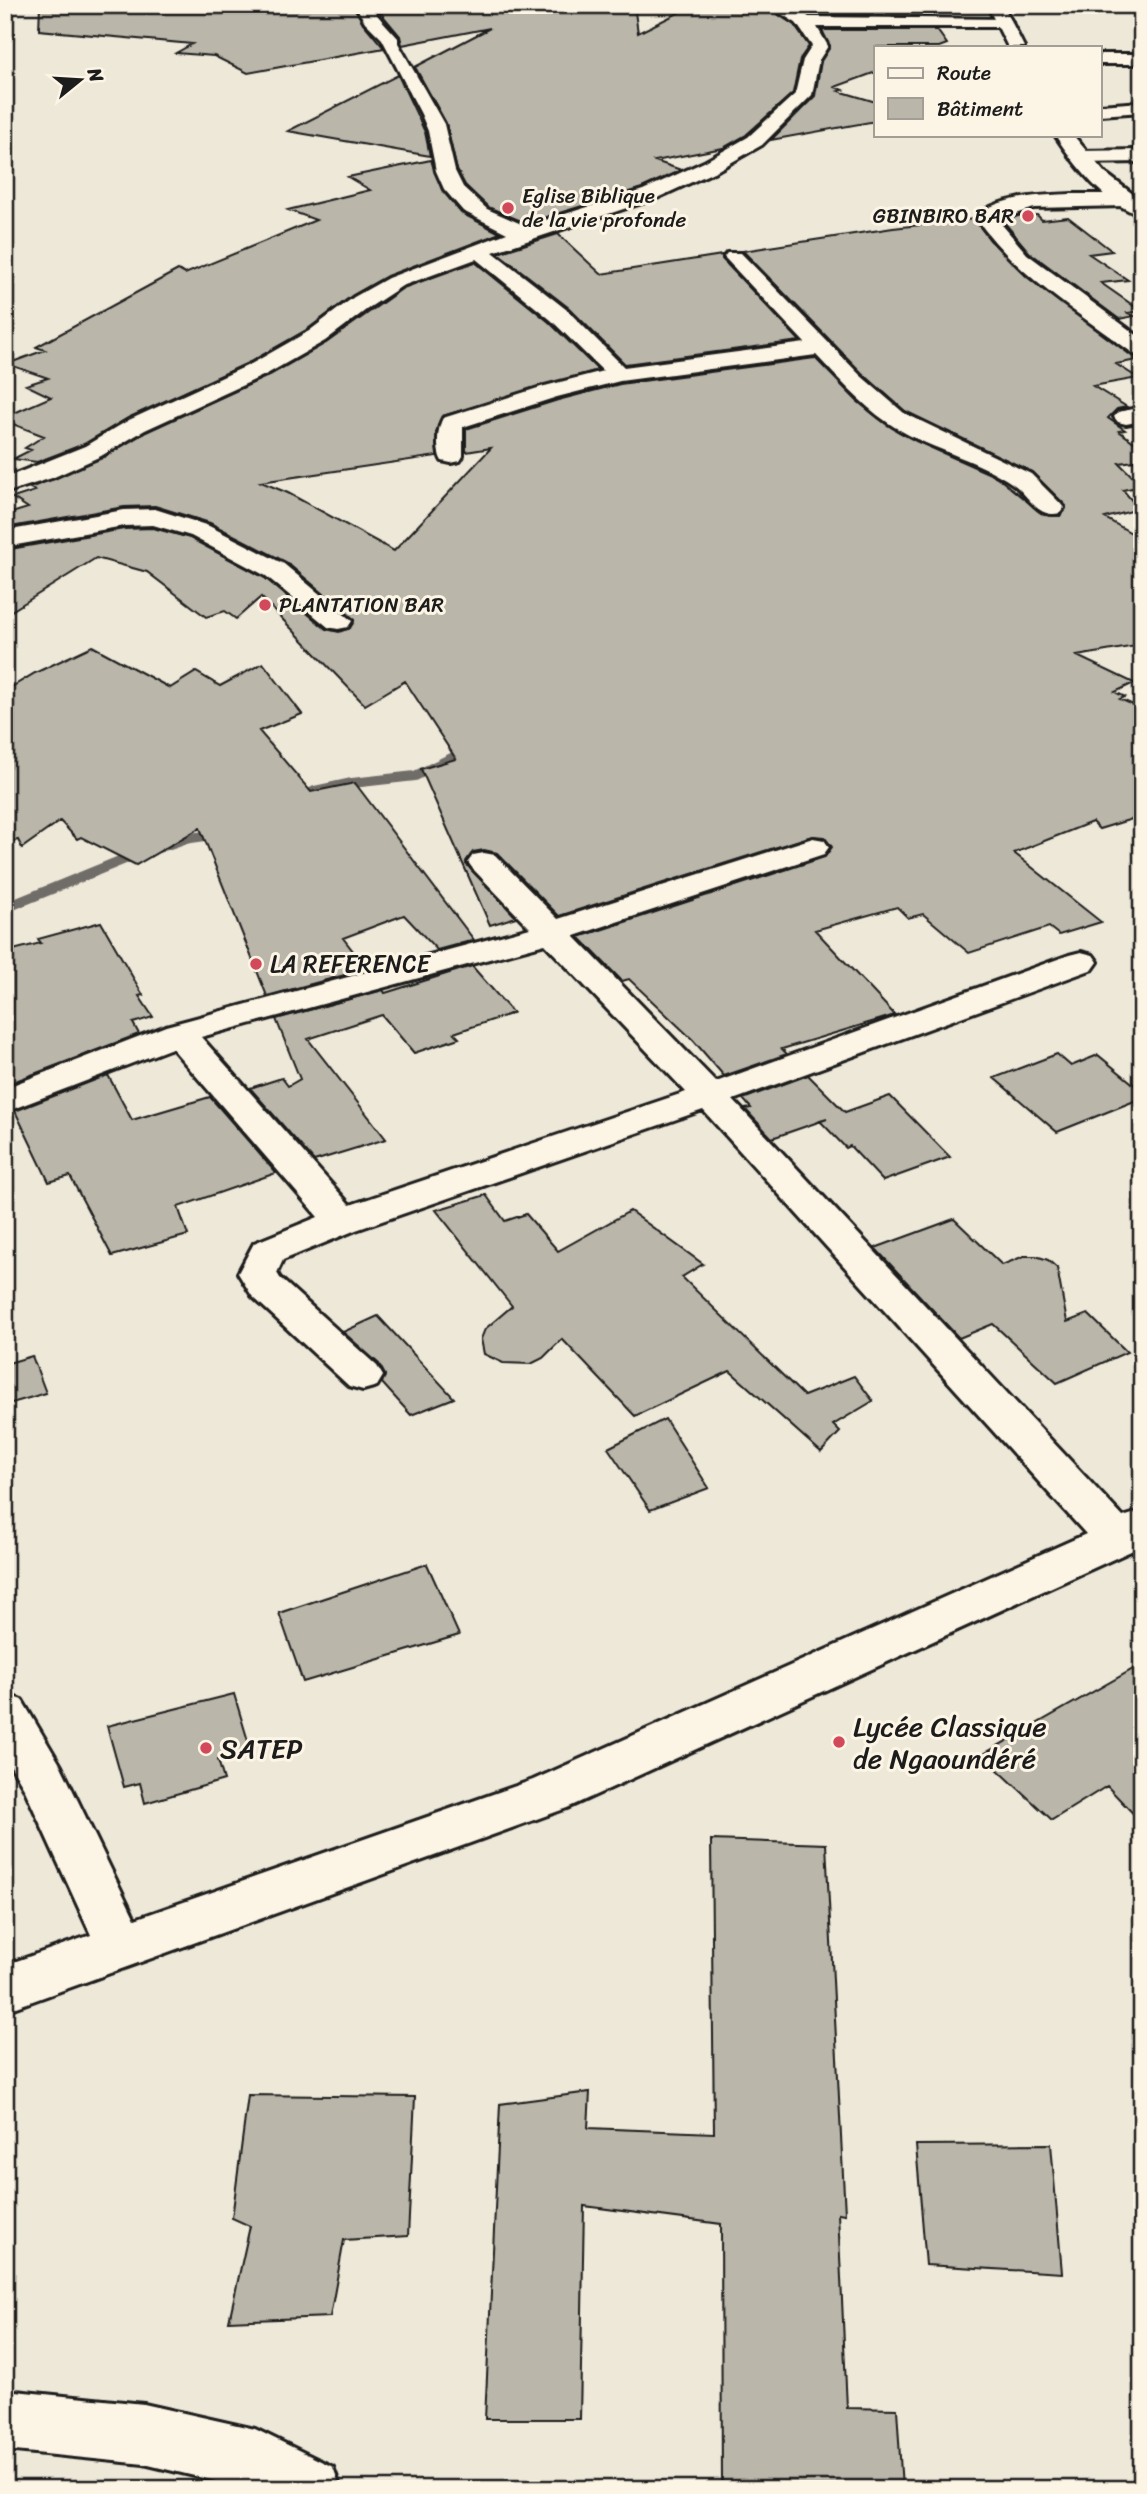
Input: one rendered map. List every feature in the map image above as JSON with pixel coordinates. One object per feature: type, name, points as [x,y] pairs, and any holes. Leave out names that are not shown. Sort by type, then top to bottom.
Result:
[{"type":"street","points":[[363,5],[371,19],[390,40],[436,126],[448,177],[461,200],[478,214],[525,233]]},
{"type":"street","points":[[5,486],[93,451],[137,425],[259,369],[317,336],[394,282],[525,233],[650,194],[711,166],[755,141],[803,95],[811,60],[820,46],[797,13],[775,5]]},
{"type":"street","points":[[995,5],[1016,46]]},
{"type":"street","points":[[804,22],[1004,22]]},
{"type":"street","points":[[1102,59],[1142,59]]},
{"type":"street","points":[[1104,103],[1142,97]]},
{"type":"street","points":[[1104,103],[1142,107]]},
{"type":"street","points":[[1065,136],[1078,157],[1133,205]]},
{"type":"street","points":[[1078,157],[1142,156]]},
{"type":"street","points":[[1133,205],[1018,205],[994,212],[986,218],[1020,258],[1142,349]]},
{"type":"street","points":[[479,251],[559,315],[619,374]]},
{"type":"street","points":[[734,257],[852,380],[896,418],[1022,479],[1051,508]]},
{"type":"street","points":[[451,456],[450,423],[549,392],[619,374],[821,348]]},
{"type":"street","points":[[5,539],[124,519],[165,519],[200,531],[275,570],[338,621]]},
{"type":"street","points":[[5,1101],[178,1033],[552,932],[813,846]]},
{"type":"street","points":[[5,1988],[550,1794],[1129,1532],[484,862]]},
{"type":"street","points":[[363,1376],[265,1287],[257,1273],[268,1252],[343,1221],[710,1096],[1081,962]]},
{"type":"street","points":[[178,1033],[343,1221]]},
{"type":"street","points":[[5,1713],[44,1780],[122,1946]]},
{"type":"street","points":[[5,2420],[144,2434],[255,2459],[312,2489]]},
{"type":"building","points":[[40,5],[181,8],[182,5],[353,5],[363,23],[384,48],[248,73],[214,56],[176,53],[192,44],[39,30]]},
{"type":"building","points":[[374,5],[634,5],[638,33],[694,5],[765,6],[794,25],[809,46],[800,59],[793,93],[746,135],[723,148],[655,161],[681,170],[642,188],[526,223],[488,207],[465,185],[457,170],[446,123],[415,67],[490,28],[402,45],[400,36]]},
{"type":"building","points":[[834,5],[921,5],[928,16],[810,14],[798,7],[835,7]]},
{"type":"building","points":[[822,30],[937,30],[947,44],[874,46],[874,73],[835,87],[843,90],[839,91],[874,101],[874,121],[771,140],[815,96],[821,61],[830,47]]},
{"type":"building","points":[[398,75],[425,132],[430,156],[288,131]]},
{"type":"building","points":[[431,160],[442,190],[461,213],[500,233],[387,276],[353,295],[308,329],[250,362],[128,418],[84,444],[37,462],[13,459],[31,450],[25,448],[44,436],[5,421],[5,417],[51,397],[26,385],[48,378],[7,364],[45,350],[36,347],[178,270],[185,274],[316,220],[288,210],[370,190],[348,177]]},
{"type":"building","points":[[1037,215],[1042,220],[1068,217],[1112,251],[1089,254],[1128,280],[1101,283],[1141,311],[1128,313],[1134,316],[1119,319],[1029,252],[1003,221],[1018,216]]},
{"type":"building","points":[[974,219],[990,240],[1027,277],[1137,360],[1116,364],[1138,378],[1093,386],[1127,407],[1117,409],[1108,418],[1125,430],[1119,431],[1142,448],[1142,460],[1119,463],[1142,486],[1123,490],[1139,509],[1105,518],[1142,539],[1142,645],[1077,656],[1134,683],[1115,692],[1125,697],[1120,699],[1142,709],[1142,816],[1099,829],[1092,822],[1014,853],[1101,922],[1059,935],[1049,927],[969,953],[923,914],[908,918],[897,907],[815,930],[895,1015],[782,1049],[787,1054],[724,1076],[693,1040],[629,979],[622,981],[579,937],[825,857],[832,847],[824,837],[812,836],[559,916],[497,853],[484,850],[473,852],[466,864],[516,917],[490,925],[421,769],[456,759],[405,681],[365,705],[261,597],[236,619],[225,611],[206,617],[147,572],[96,558],[5,615],[5,550],[124,529],[153,528],[190,538],[265,578],[326,629],[339,632],[350,628],[354,619],[286,562],[210,523],[155,506],[124,507],[5,528],[5,515],[28,508],[13,498],[35,491],[30,488],[102,458],[146,432],[268,376],[326,343],[403,288],[475,262],[549,322],[598,370],[442,416],[436,433],[437,456],[261,482],[288,493],[394,551],[491,448],[466,452],[466,429],[620,384],[815,358],[857,401],[886,424],[916,441],[997,477],[1044,515],[1060,516],[1066,506],[1032,472],[905,411],[862,373],[743,251],[893,228]]},
{"type":"building","points":[[558,234],[601,274],[722,255],[722,259],[800,341],[625,364],[569,308],[498,253]]},
{"type":"building","points":[[92,646],[170,688],[196,672],[220,686],[263,663],[302,714],[259,731],[311,792],[355,783],[474,940],[437,950],[404,915],[343,938],[367,969],[267,996],[200,828],[136,865],[81,837],[77,839],[60,821],[22,848],[18,840],[5,843],[5,691],[35,673]]},
{"type":"building","points":[[101,922],[143,995],[139,996],[153,1017],[133,1023],[139,1034],[5,1085],[5,952],[41,943],[38,939]]},
{"type":"building","points":[[472,966],[513,1013],[454,1033],[459,1038],[414,1053],[382,1015],[308,1039],[386,1139],[314,1161],[250,1088],[282,1078],[288,1086],[300,1079],[276,1019],[383,990],[385,993]]},
{"type":"building","points":[[1057,1054],[1071,1066],[1098,1055],[1142,1091],[1142,1098],[1057,1132],[994,1078]]},
{"type":"building","points":[[108,1075],[132,1120],[210,1097],[276,1173],[178,1207],[188,1235],[112,1256],[70,1176],[49,1182],[15,1111]]},
{"type":"building","points":[[808,1075],[845,1112],[890,1096],[950,1157],[883,1181],[850,1146],[846,1148],[820,1121],[772,1138],[745,1109],[751,1108],[743,1099]]},
{"type":"building","points":[[486,1195],[505,1221],[526,1214],[558,1251],[630,1211],[703,1264],[682,1277],[804,1396],[854,1376],[873,1401],[833,1425],[840,1432],[821,1452],[730,1371],[635,1416],[562,1339],[543,1358],[531,1364],[503,1363],[484,1354],[481,1339],[485,1329],[512,1306],[436,1210]]},
{"type":"building","points":[[954,1219],[1002,1265],[1024,1256],[1048,1260],[1057,1268],[1067,1322],[1088,1314],[1127,1352],[1057,1383],[993,1324],[959,1338],[875,1248]]},
{"type":"building","points":[[378,1316],[454,1398],[411,1415],[382,1383],[385,1375],[379,1364],[343,1332]]},
{"type":"building","points":[[32,1356],[46,1393],[5,1405],[5,1364]]},
{"type":"building","points":[[665,1419],[709,1488],[650,1510],[608,1448]]},
{"type":"building","points":[[427,1564],[459,1635],[303,1682],[279,1613]]},
{"type":"building","points":[[1142,1664],[1142,1823],[1107,1786],[1052,1820],[982,1755]]},
{"type":"building","points":[[234,1694],[251,1751],[218,1760],[224,1780],[145,1803],[140,1783],[124,1787],[107,1726]]},
{"type":"building","points":[[711,1840],[826,1844],[845,2214],[838,2213],[847,2408],[897,2409],[902,2489],[722,2489],[721,2224],[584,2206],[580,2419],[485,2419],[500,2104],[590,2092],[588,2128],[714,2133]]},
{"type":"building","points":[[248,2095],[415,2097],[408,2236],[344,2240],[330,2317],[229,2321],[250,2226],[232,2218]]},
{"type":"building","points":[[1051,2144],[1062,2273],[926,2265],[916,2145]]},
{"type":"waterway","points":[[302,798],[315,791],[352,783],[415,776],[466,751]]},
{"type":"waterway","points":[[158,848],[184,839],[219,834]]},
{"type":"waterway","points":[[5,908],[137,854]]},
{"type":"place","name":"Eglise Biblique de la vie profonde","points":[[508,208]]},
{"type":"place","name":"GBINBIRO BAR","points":[[1028,216]]},
{"type":"place","name":"PLANTATION BAR","points":[[265,605]]},
{"type":"place","name":"LA REFERENCE","points":[[256,964]]},
{"type":"place","name":"Lycée Classique de Ngaoundéré","points":[[839,1742]]},
{"type":"place","name":"SATEP","points":[[206,1748]]}]
